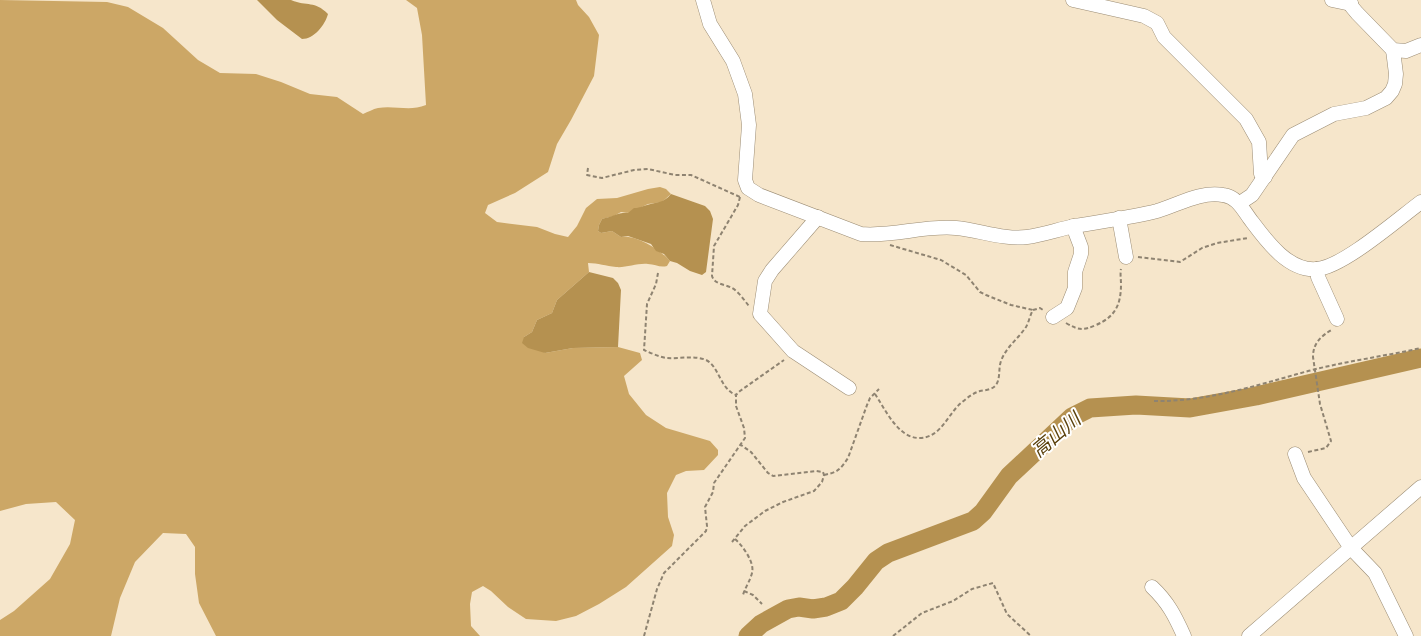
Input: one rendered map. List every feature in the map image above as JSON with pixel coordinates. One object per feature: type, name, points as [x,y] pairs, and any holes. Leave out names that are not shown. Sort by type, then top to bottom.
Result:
[{"type":"street","points":[[703,0],[710,24],[733,61],[745,94],[749,125],[744,193],[760,195],[862,234],[880,235],[920,228],[955,228],[1025,237],[1158,210],[1202,195],[1222,194],[1240,203],[1262,233],[1290,262],[1310,269],[1317,269],[1340,261],[1421,202]]},
{"type":"street","points":[[1073,0],[1144,16],[1157,23],[1169,42],[1246,118],[1260,142],[1261,174],[1265,177]]},
{"type":"street","points":[[1240,203],[1252,195],[1293,135],[1334,114],[1366,108],[1386,98],[1392,91],[1396,74],[1392,50],[1350,2],[1332,0]]},
{"type":"street","points":[[1392,50],[1406,51],[1421,46]]},
{"type":"street","points":[[818,217],[772,270],[765,281],[760,314],[793,351],[849,388]]},
{"type":"street","points":[[1119,218],[1126,257]]},
{"type":"street","points":[[1053,316],[1067,308],[1075,288],[1075,272],[1081,254],[1081,246],[1073,226]]},
{"type":"street","points":[[1317,269],[1318,277],[1337,319]]},
{"type":"street","points":[[1296,454],[1304,478],[1351,548],[1375,573],[1406,636]]},
{"type":"street","points":[[1249,636],[1351,548],[1419,493]]},
{"type":"street","points":[[1152,587],[1165,599],[1174,613],[1184,636]]},
{"type":"path","points":[[588,168],[587,175],[596,178],[648,169],[675,175],[691,175],[744,193],[721,238],[714,246],[712,276],[717,283],[734,289],[754,313],[760,314]]},
{"type":"path","points":[[880,235],[894,247],[941,260],[966,275],[980,292],[986,295],[1010,305],[1033,310],[1040,308],[1079,330],[1086,329],[1111,317],[1120,298],[1120,272],[1126,257],[1180,262],[1202,248],[1254,237],[1262,233]]},
{"type":"path","points":[[658,273],[656,284],[647,304],[644,350],[664,358],[678,357],[706,360],[714,368],[724,386],[732,394],[736,395]]},
{"type":"path","points":[[875,394],[895,424],[903,432],[919,438],[936,434],[960,404],[969,396],[995,386],[998,380],[1001,360],[1008,348],[1028,325],[1033,310]]},
{"type":"path","points":[[1296,454],[1326,448],[1331,441],[1320,404],[1314,370],[1313,349],[1320,337],[1337,325],[1337,319]]},
{"type":"path","points":[[1154,401],[1191,400],[1236,391],[1314,370],[1421,348]]},
{"type":"path","points":[[644,636],[660,580],[672,564],[706,531],[706,507],[713,492],[714,482],[741,444],[745,435],[736,406],[736,395],[778,365],[793,351]]},
{"type":"path","points":[[824,475],[838,472],[843,466],[848,458],[866,405],[879,389]]},
{"type":"path","points":[[741,444],[752,452],[768,473],[773,476],[816,471],[823,472],[824,475]]},
{"type":"path","points":[[732,542],[745,526],[765,511],[782,502],[814,491],[819,487],[824,475]]},
{"type":"path","points":[[735,539],[746,551],[753,567],[752,574],[742,596]]},
{"type":"path","points":[[893,636],[922,613],[953,600],[972,589],[993,583],[1007,614],[1031,636]]},
{"type":"path","points":[[744,591],[753,595],[762,604]]},
{"type":"shaded area","points":[[0,0],[107,2],[128,7],[163,28],[198,60],[220,73],[256,74],[310,94],[337,97],[363,114],[378,108],[414,108],[426,105],[422,35],[417,8],[406,0],[576,0],[589,17],[599,35],[594,76],[557,144],[548,172],[515,193],[488,205],[485,213],[497,222],[537,227],[568,237],[577,226],[586,208],[597,199],[617,198],[660,187],[666,189],[671,194],[662,202],[648,204],[629,213],[621,212],[602,219],[598,231],[601,233],[612,231],[621,237],[641,240],[661,252],[670,261],[667,266],[644,264],[616,267],[588,263],[589,272],[557,300],[552,313],[537,320],[532,332],[524,337],[545,353],[573,348],[618,347],[640,353],[642,360],[624,376],[629,394],[646,415],[666,428],[710,441],[718,450],[718,455],[704,470],[686,471],[676,475],[667,493],[668,517],[674,535],[672,546],[626,587],[576,616],[556,621],[526,619],[483,586],[472,592],[470,604],[471,626],[480,636],[216,636],[199,603],[195,574],[195,547],[186,534],[163,533],[135,562],[120,598],[111,636],[0,636],[0,620],[14,611],[50,579],[70,544],[75,520],[56,502],[26,504],[0,511]]},
{"type":"shaded area","points":[[257,0],[291,0],[315,5],[328,14],[324,23],[315,34],[302,39],[277,20]]},
{"type":"shaded area","points":[[671,194],[705,206],[710,211],[713,219],[706,272],[702,275],[670,261],[664,254],[656,251],[651,244],[628,236],[621,237],[612,231],[601,233],[598,231],[602,219],[628,213],[634,208],[660,202]]},
{"type":"shaded area","points":[[589,272],[613,278],[621,290],[618,347],[573,348],[545,353],[528,348],[522,343],[524,337],[532,332],[537,320],[552,313],[557,300]]},
{"type":"waterway","name":"高山川","points":[[748,636],[761,624],[788,609],[799,607],[813,609],[826,607],[841,601],[876,561],[888,553],[973,521],[983,512],[1009,476],[1072,417],[1090,408],[1136,405],[1190,408],[1256,396],[1421,358]]}]
